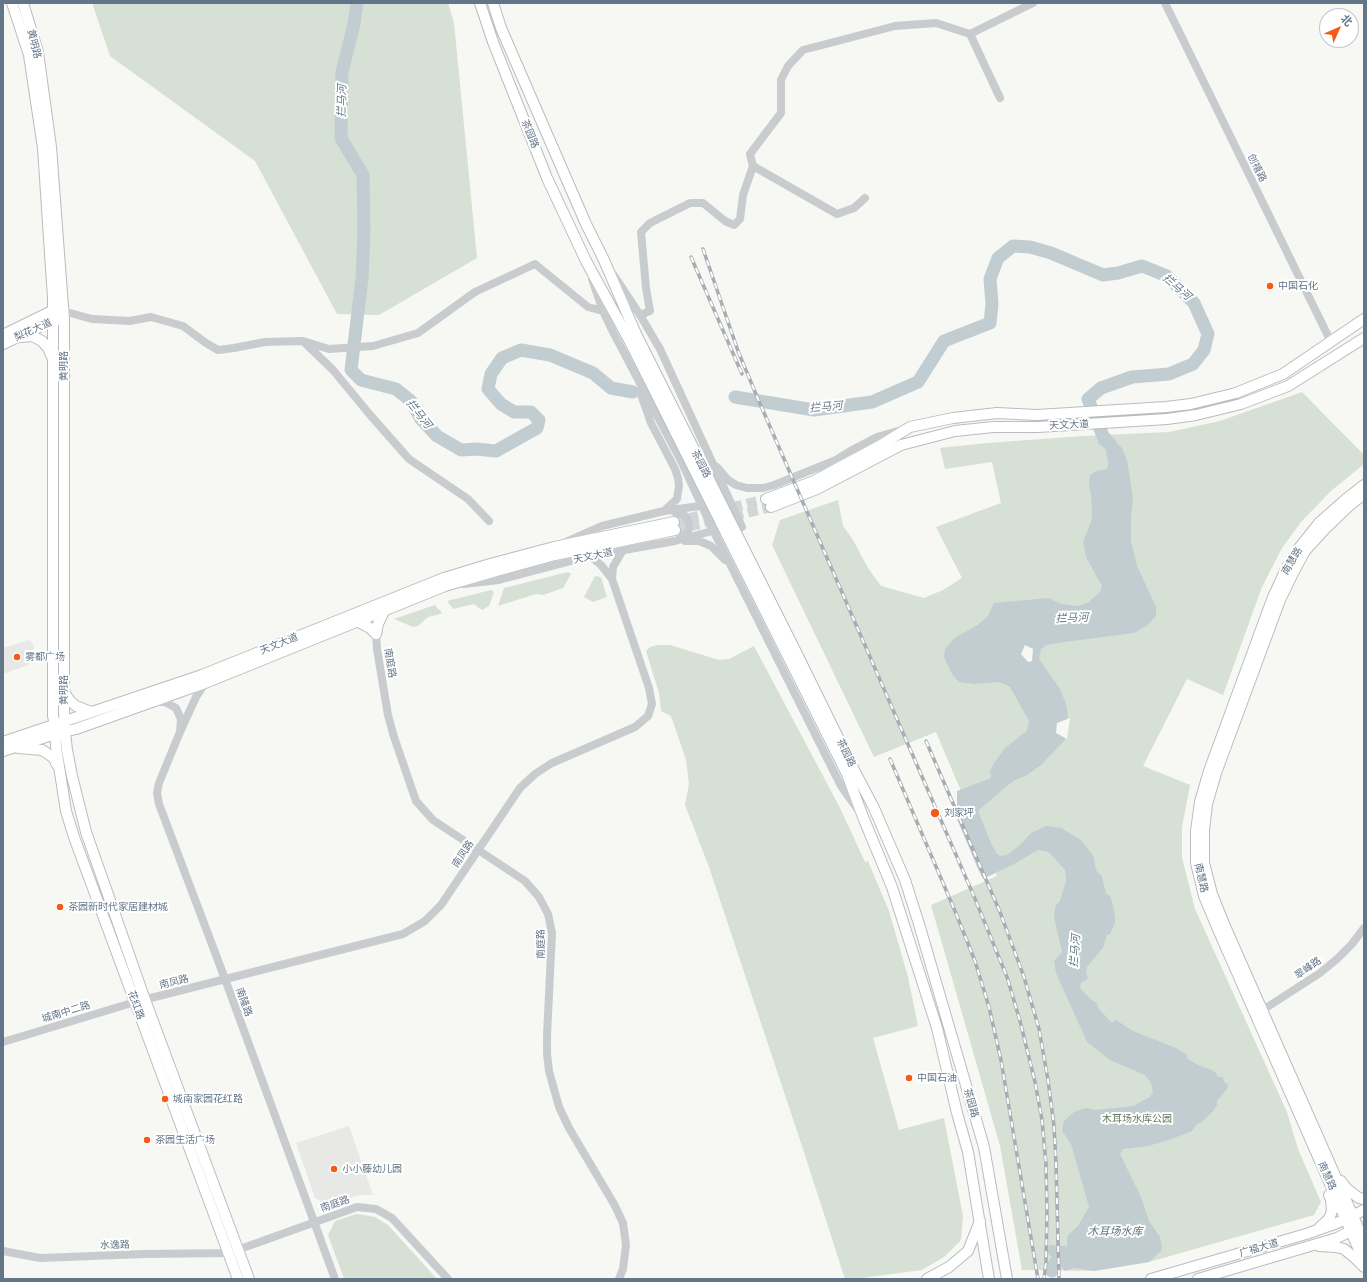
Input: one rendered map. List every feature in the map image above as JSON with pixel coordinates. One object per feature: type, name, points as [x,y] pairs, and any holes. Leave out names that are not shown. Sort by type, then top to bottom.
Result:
[{"type":"main road","name":"黄明路","points":[[12,3],[29,55],[43,148],[59,315],[54,364],[54,716],[60,728]]},
{"type":"main road","name":"黄明路","points":[[23,3],[38,52],[51,147],[59,315],[64,692],[60,728]]},
{"type":"main road","name":"茶园路","points":[[480,3],[493,42],[548,178],[586,261],[631,335],[787,634],[851,772],[874,808],[905,880],[920,924],[984,1147],[1007,1279]]},
{"type":"main road","name":"茶园路","points":[[493,3],[501,28],[582,217],[603,258],[631,335]]},
{"type":"main road","name":"梨花大道","points":[[3,334],[59,315]]},
{"type":"main road","name":"梨花大道","points":[[3,344],[59,315]]},
{"type":"main road","name":"天文大道","points":[[1363,340],[1288,386],[1241,404],[1196,415],[1167,419],[993,427],[955,431],[901,445],[817,489],[769,503],[881,445],[910,427],[953,418],[988,414],[1037,415],[1166,407],[1192,404],[1236,393],[1283,374],[1364,319]]},
{"type":"main road","points":[[17,337],[32,336],[42,341],[48,348],[54,364]]},
{"type":"main road","name":"南慧路","points":[[1350,1218],[1326,1155],[1204,896],[1196,864],[1196,831],[1200,802],[1211,763],[1273,597],[1286,568],[1319,523],[1345,500],[1364,486]]},
{"type":"main road","name":"南慧路","points":[[1364,494],[1324,529],[1306,551],[1293,572],[1280,600],[1216,773],[1207,804],[1204,830],[1204,863],[1212,894],[1305,1127],[1350,1218],[1358,1228],[1364,1241]]},
{"type":"main road","name":"天文大道","points":[[3,742],[60,728],[76,729],[150,703],[445,586],[555,555],[675,526],[554,547],[444,578],[202,675],[91,712],[60,728],[8,749]]},
{"type":"main road","points":[[376,634],[378,624],[384,611]]},
{"type":"main road","points":[[357,621],[370,628],[376,634]]},
{"type":"main road","points":[[64,692],[70,701],[76,706],[91,712]]},
{"type":"main road","name":"花红路","points":[[60,728],[59,771],[66,811],[74,837],[135,1002],[234,1252],[249,1279]]},
{"type":"main road","name":"花红路","points":[[60,728],[86,832],[234,1252],[238,1279]]},
{"type":"main road","points":[[8,749],[42,750],[54,758],[59,771]]},
{"type":"main road","name":"茶园路","points":[[851,772],[863,816],[892,887],[937,1028],[957,1113],[968,1152],[989,1279]]},
{"type":"main road","points":[[74,837],[72,824],[74,819],[79,820],[86,832]]},
{"type":"main road","points":[[1305,1127],[1319,1171],[1331,1199],[1332,1206],[1329,1219],[1320,1227],[1306,1234]]},
{"type":"main road","points":[[1326,1155],[1347,1189],[1359,1198],[1364,1199]]},
{"type":"main road","name":"广福大道","points":[[1151,1279],[1306,1234],[1350,1218],[1364,1210]]},
{"type":"main road","points":[[927,1279],[949,1267],[968,1251],[980,1221]]},
{"type":"main road","name":"南慧路","points":[[1358,1228],[1364,1261]]},
{"type":"main road","name":"广福大道","points":[[1198,1279],[1337,1238],[1358,1228]]},
{"type":"main road","points":[[1313,1245],[1344,1249],[1364,1267]]},
{"type":"street","points":[[640,315],[650,311],[645,280],[641,232],[650,223],[690,203],[703,203],[725,221],[734,225],[740,219],[743,195],[753,166],[750,154],[781,113],[781,80],[788,66],[803,50],[895,26],[936,23],[970,34],[1033,3]]},
{"type":"street","name":"创禧路","points":[[1165,3],[1331,342]]},
{"type":"street","points":[[970,34],[1000,98]]},
{"type":"street","points":[[753,166],[837,214],[854,208],[865,198]]},
{"type":"street","name":"茶园路","points":[[603,258],[660,349],[742,527]]},
{"type":"street","name":"茶园路","points":[[586,261],[603,311],[682,463],[713,530],[841,786],[863,816]]},
{"type":"street","points":[[59,315],[130,321],[151,317],[183,326],[206,344],[218,350],[265,342],[303,341],[329,348],[373,346],[418,333],[475,292],[535,264],[588,307],[603,311]]},
{"type":"street","points":[[303,341],[333,370],[409,459],[468,499],[489,521]]},
{"type":"street","points":[[630,365],[650,423],[675,469],[678,478],[679,486],[677,500],[664,512]]},
{"type":"street","name":"天文大道","points":[[708,453],[722,473],[732,482],[747,488],[763,488],[836,460],[877,437],[910,427]]},
{"type":"street","points":[[682,463],[694,474],[699,474],[704,472],[708,466],[708,453]]},
{"type":"street","name":"天文大道","points":[[554,547],[602,526],[664,512],[729,500]]},
{"type":"street","points":[[664,512],[678,512],[684,515],[688,521],[689,529],[687,533],[675,541]]},
{"type":"street","name":"天文大道","points":[[445,586],[499,580],[590,556],[675,541],[713,530],[742,527]]},
{"type":"street","points":[[675,541],[699,541],[711,546],[720,554],[735,573]]},
{"type":"street","points":[[612,579],[612,567],[623,550]]},
{"type":"street","points":[[590,556],[612,579]]},
{"type":"street","name":"南凤路","points":[[135,1002],[403,934],[426,921],[441,904],[520,788],[535,774],[552,763],[635,727],[648,716],[652,704],[649,688],[612,579]]},
{"type":"street","name":"南庭路","points":[[376,634],[377,649],[388,715],[416,801],[433,820],[479,849],[525,881],[539,897],[548,914],[552,933],[547,1036],[548,1071],[559,1107],[569,1128],[614,1204],[623,1223],[626,1244],[623,1269],[619,1279]]},
{"type":"street","name":"南隆路","points":[[205,682],[196,697],[180,732],[159,783],[159,804],[335,1279]]},
{"type":"street","points":[[150,703],[165,702],[176,708],[181,719],[180,732]]},
{"type":"street","name":"翠峰路","points":[[1258,1012],[1320,973],[1352,944],[1364,928]]},
{"type":"street","name":"城南中二路","points":[[3,1042],[135,1002]]},
{"type":"street","name":"南庭路","points":[[234,1252],[357,1207],[376,1209],[392,1218],[448,1279]]},
{"type":"street","name":"水逸路","points":[[3,1251],[40,1258],[234,1252]]},
{"type":"shaded area","name":"雾都广场","points":[[30,640],[34,647],[28,665],[3,674],[3,648]]},
{"type":"shaded area","name":"小小藤幼儿园","points":[[349,1126],[373,1195],[360,1195],[329,1205],[315,1198],[296,1143]]},
{"type":"green space","points":[[92,3],[448,3],[454,23],[477,258],[379,315],[337,314],[255,161],[110,56]]},
{"type":"green space","name":"木耳场水库公园","points":[[1302,392],[1364,455],[1364,464],[1331,491],[1301,522],[1282,548],[1262,587],[1223,695],[1187,679],[1143,766],[1190,785],[1182,827],[1182,858],[1195,909],[1287,1112],[1298,1149],[1321,1202],[1314,1215],[1149,1262],[1094,1271],[1022,1270],[1000,1146],[931,905],[997,876],[936,732],[874,757],[772,545],[780,520],[838,500],[843,526],[853,540],[868,568],[881,586],[924,598],[943,590],[962,578],[936,527],[1001,503],[992,462],[945,469],[940,448],[1083,436],[1169,432],[1220,421]]},
{"type":"green space","points":[[568,572],[571,574],[563,588],[543,595],[536,594],[498,606],[504,588]]},
{"type":"green space","points":[[595,576],[601,577],[607,597],[593,602],[584,597]]},
{"type":"green space","points":[[491,590],[494,592],[489,606],[482,610],[474,604],[453,609],[447,601]]},
{"type":"green space","points":[[435,605],[442,613],[428,617],[418,626],[413,627],[394,619]]},
{"type":"green space","points":[[670,645],[719,660],[729,659],[754,646],[840,808],[865,862],[868,861],[889,911],[908,977],[918,1026],[873,1038],[899,1130],[944,1118],[963,1216],[961,1240],[944,1257],[922,1270],[845,1279],[709,867],[685,805],[689,784],[686,760],[671,716],[661,711],[659,693],[646,651],[650,647]]},
{"type":"green space","points":[[357,1214],[375,1217],[388,1225],[437,1279],[344,1279],[328,1235],[335,1221]]},
{"type":"water","name":"木耳场水库","points":[[1098,435],[1111,435],[1117,444],[1122,448],[1127,460],[1133,498],[1131,541],[1137,566],[1156,607],[1156,616],[1148,625],[1134,633],[1057,643],[1047,645],[1041,649],[1039,659],[1060,689],[1066,704],[1068,718],[1065,740],[1041,765],[1027,775],[1009,784],[978,811],[991,843],[997,854],[1001,856],[1007,855],[1020,845],[1031,833],[1046,826],[1061,828],[1081,840],[1094,857],[1097,872],[1102,876],[1106,894],[1110,896],[1113,905],[1115,923],[1110,934],[1107,935],[1103,948],[1087,967],[1086,972],[1088,978],[1081,983],[1080,988],[1090,999],[1097,1003],[1098,1008],[1112,1023],[1116,1020],[1133,1031],[1176,1048],[1186,1054],[1188,1059],[1198,1065],[1212,1070],[1218,1077],[1223,1077],[1224,1082],[1228,1085],[1227,1089],[1217,1101],[1217,1105],[1213,1111],[1202,1122],[1196,1125],[1192,1131],[1148,1146],[1123,1149],[1120,1154],[1141,1197],[1149,1221],[1160,1237],[1162,1246],[1161,1251],[1149,1262],[1094,1271],[1074,1268],[1065,1271],[1057,1261],[1046,1252],[1049,1245],[1067,1246],[1067,1237],[1078,1226],[1089,1207],[1071,1144],[1062,1131],[1064,1121],[1074,1112],[1086,1108],[1096,1110],[1133,1106],[1150,1097],[1153,1092],[1151,1083],[1145,1075],[1110,1060],[1087,1042],[1056,973],[1054,961],[1062,952],[1054,917],[1056,905],[1060,901],[1066,881],[1065,870],[1049,852],[1038,850],[983,879],[978,869],[957,819],[957,791],[991,778],[990,771],[994,763],[1005,748],[1027,731],[1029,721],[1010,687],[999,682],[974,684],[959,682],[952,674],[944,657],[945,649],[956,637],[978,625],[988,616],[994,603],[1048,598],[1062,604],[1078,606],[1089,602],[1100,592],[1102,586],[1086,557],[1083,542],[1091,522],[1092,515],[1089,484],[1090,475],[1097,471],[1107,469],[1108,463],[1106,450],[1098,443]]},
{"type":"pier","points":[[1025,645],[1033,649],[1032,661],[1028,662],[1021,654]]},
{"type":"pier","points":[[1070,718],[1067,739],[1056,733],[1057,723]]},
{"type":"waterway","name":"拦马河","points":[[357,3],[354,24],[342,72],[341,138],[363,175],[364,232],[362,278],[351,370],[361,380],[396,389],[411,401],[421,419],[437,436],[461,450],[476,449],[496,451],[537,428],[539,420],[531,412],[514,412],[501,404],[488,389],[491,374],[502,358],[521,350],[550,355],[593,373],[611,388],[633,392]]},
{"type":"waterway","name":"拦马河","points":[[735,397],[814,410],[872,402],[918,382],[944,341],[990,323],[992,304],[990,279],[998,258],[1013,246],[1030,247],[1051,253],[1103,275],[1118,273],[1142,266],[1167,276],[1194,303],[1208,334],[1204,350],[1193,364],[1169,374],[1132,377],[1101,388],[1088,399],[1103,436],[1113,448]]},
{"type":"waterway","name":"拦马河","points":[[1052,1271],[1057,1261],[1073,1251]]},
{"type":"tunnel","points":[[674,522],[766,499]]},
{"type":"tunnel","points":[[675,530],[771,507]]},
{"type":"railway","points":[[703,249],[738,351],[758,399],[973,894],[1007,977],[1020,1021],[1035,1082],[1042,1120],[1046,1164],[1047,1212],[1046,1262],[1044,1279]]},
{"type":"railway","points":[[691,257],[742,374]]},
{"type":"railway","points":[[926,741],[1000,912],[1024,977],[1039,1029],[1054,1126],[1059,1279]]},
{"type":"railway","points":[[890,759],[975,961],[989,1007],[1001,1060],[1038,1279]]},
{"type":"place","name":"中国石化","points":[[1270,286]]},
{"type":"place","name":"雾都广场","points":[[17,657]]},
{"type":"place","name":"刘家坪","points":[[935,813]]},
{"type":"place","name":"茶园新时代家居建材城","points":[[60,907]]},
{"type":"place","name":"中国石油","points":[[909,1078]]},
{"type":"place","name":"城南家园花红路","points":[[165,1099]]},
{"type":"place","name":"茶园生活广场","points":[[147,1140]]},
{"type":"place","name":"小小藤幼儿园","points":[[334,1169]]}]
